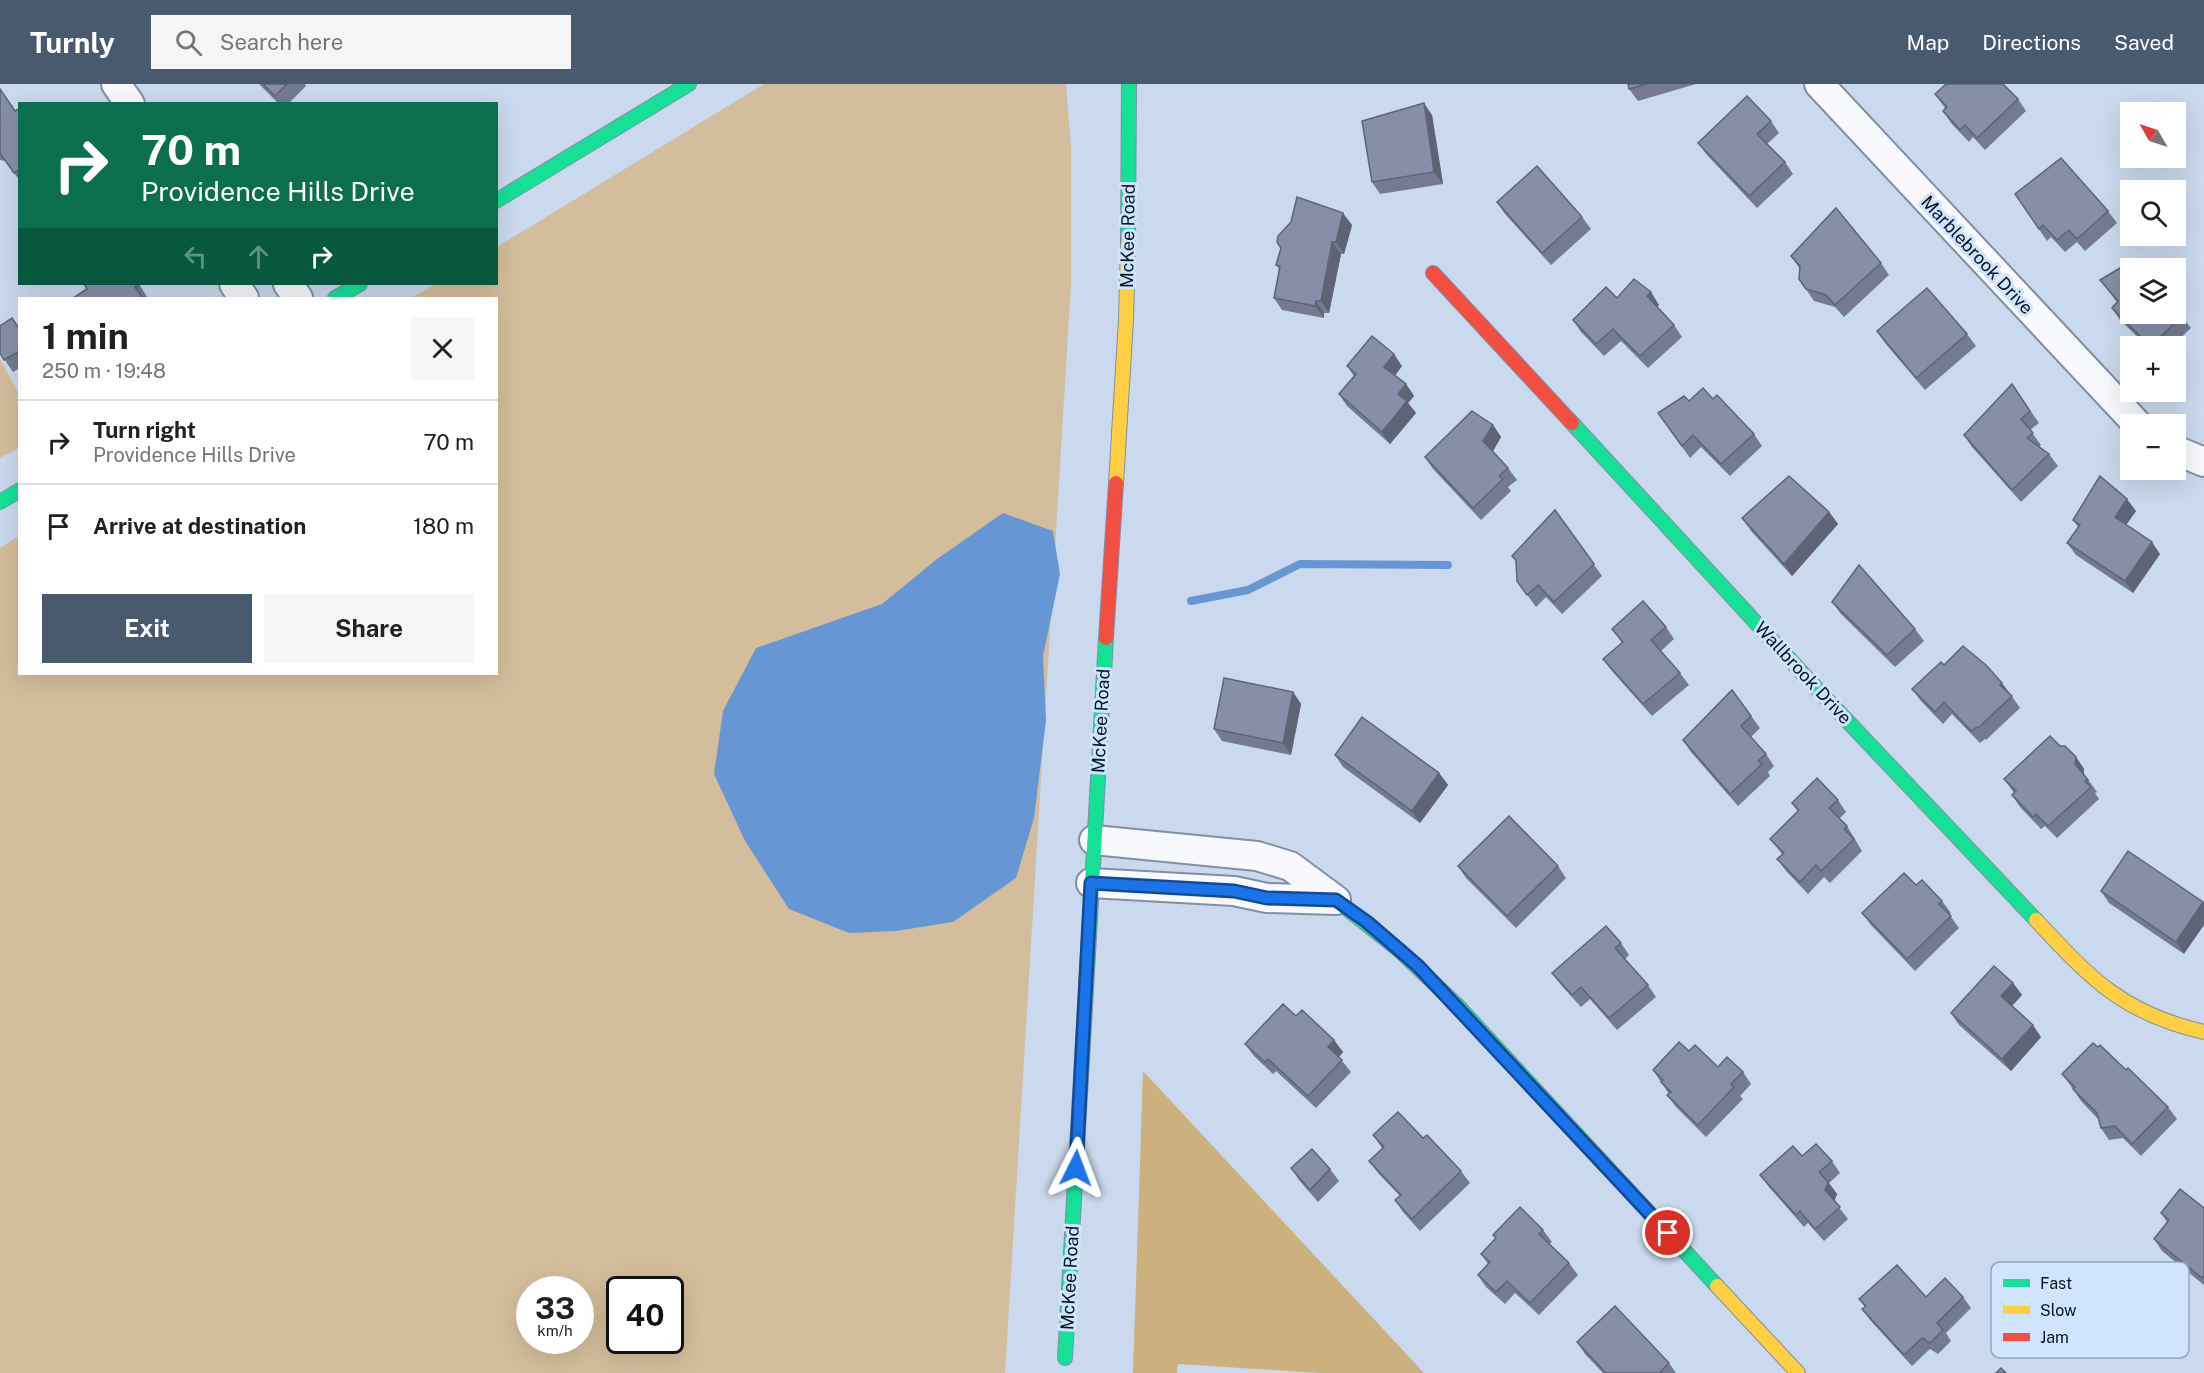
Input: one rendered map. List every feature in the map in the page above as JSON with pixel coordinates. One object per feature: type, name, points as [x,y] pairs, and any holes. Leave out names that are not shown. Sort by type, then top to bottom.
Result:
[{"type":"street","points":[[116,84],[129,102]]},
{"type":"street","name":"McKee Road","points":[[1065,1373],[1091,883],[1126,320],[1129,84]]},
{"type":"street","name":"Marblebrook Drive","points":[[1819,84],[2128,414]]},
{"type":"street","points":[[498,200],[682,86]]},
{"type":"street","name":"Wallbrook Drive","points":[[1433,273],[1825,698],[2075,962],[2108,991],[2142,1011],[2185,1028],[2204,1032]]},
{"type":"street","points":[[337,297],[358,285]]},
{"type":"street","points":[[2186,455],[2204,462]]},
{"type":"street","points":[[0,502],[18,491]]},
{"type":"street","points":[[1094,840],[1257,856],[1290,866],[1367,922],[1418,966],[1457,1005],[1798,1373]]},
{"type":"street","points":[[1091,883],[1234,891],[1267,898],[1336,900]]},
{"type":"shaded area","points":[[764,84],[1066,84],[1071,148],[1071,284],[1005,1373],[0,1373],[0,548],[18,537],[18,675],[498,675],[498,297],[413,297],[434,285],[498,285],[498,246]]},
{"type":"shaded area","points":[[0,359],[18,392],[18,449],[0,458]]},
{"type":"shaded area","points":[[1143,1071],[1424,1373],[1321,1373],[1178,1364],[1177,1373],[1133,1373]]},
{"type":"water","points":[[1003,513],[1053,531],[1060,574],[1043,656],[1046,720],[1034,818],[1016,878],[953,922],[896,931],[849,933],[789,909],[745,841],[714,774],[723,711],[756,648],[882,604],[937,559]]},
{"type":"building","points":[[263,84],[287,84],[275,96]]},
{"type":"building","points":[[1628,84],[1647,84],[1629,89]]},
{"type":"building","points":[[1946,84],[2003,84],[2018,99],[1977,138],[1965,125],[1960,130],[1943,111],[1947,107],[1935,94]]},
{"type":"building","points":[[0,89],[15,111],[18,109],[18,170],[14,173],[0,153]]},
{"type":"building","points":[[1747,96],[1771,121],[1757,134],[1785,162],[1749,196],[1698,143]]},
{"type":"building","points":[[1424,103],[1434,172],[1372,182],[1362,121]]},
{"type":"building","points":[[2061,158],[2108,211],[2077,239],[2069,230],[2057,240],[2043,225],[2039,229],[2015,194]]},
{"type":"building","points":[[1537,166],[1582,217],[1542,253],[1497,202]]},
{"type":"building","points":[[1297,197],[1343,213],[1336,242],[1332,242],[1321,301],[1316,301],[1315,306],[1274,298],[1280,266],[1276,265],[1281,248],[1277,242],[1278,236],[1291,222]]},
{"type":"building","points":[[1836,208],[1881,263],[1835,305],[1826,295],[1806,289],[1799,279],[1800,266],[1791,256]]},
{"type":"building","points":[[2120,268],[2120,316],[2112,308],[2118,301],[2100,280]]},
{"type":"building","points":[[1634,279],[1651,292],[1647,296],[1674,325],[1640,356],[1613,329],[1596,344],[1573,320],[1606,287],[1617,298]]},
{"type":"building","points":[[85,285],[139,285],[135,287],[142,297],[75,297],[87,289]]},
{"type":"building","points":[[1927,288],[1967,334],[1916,378],[1877,331]]},
{"type":"building","points":[[12,318],[18,327],[18,352],[4,360],[0,353],[0,326]]},
{"type":"building","points":[[2128,324],[2174,324],[2161,336],[2140,336]]},
{"type":"building","points":[[1372,336],[1394,354],[1384,367],[1406,384],[1398,394],[1407,401],[1382,432],[1339,394],[1356,374],[1347,366]]},
{"type":"building","points":[[2012,384],[2030,411],[2021,419],[2033,433],[2027,438],[2049,454],[2012,490],[1964,435]]},
{"type":"building","points":[[1703,388],[1713,399],[1717,395],[1754,434],[1721,464],[1693,435],[1682,446],[1658,413],[1684,396],[1689,401]]},
{"type":"building","points":[[1472,411],[1493,425],[1483,441],[1508,468],[1499,476],[1503,479],[1473,508],[1425,457]]},
{"type":"building","points":[[1789,476],[1829,512],[1784,564],[1742,518]]},
{"type":"building","points":[[2100,476],[2127,499],[2115,517],[2152,542],[2125,581],[2067,543],[2080,525],[2073,520]]},
{"type":"building","points":[[1555,510],[1594,564],[1554,602],[1538,585],[1527,595],[1517,581],[1516,560],[1512,556]]},
{"type":"building","points":[[1859,565],[1915,629],[1887,655],[1832,602]]},
{"type":"building","points":[[1643,601],[1666,627],[1651,640],[1680,673],[1643,704],[1603,659],[1623,642],[1612,629]]},
{"type":"building","points":[[1963,646],[1986,665],[2002,683],[2000,685],[2012,696],[1978,728],[1971,731],[1944,702],[1935,712],[1912,689],[1941,662],[1944,665]]},
{"type":"building","points":[[1224,678],[1293,692],[1283,743],[1214,729]]},
{"type":"building","points":[[1732,690],[1751,716],[1741,726],[1766,754],[1758,761],[1762,764],[1730,794],[1683,740]]},
{"type":"building","points":[[1362,717],[1439,773],[1412,811],[1335,755]]},
{"type":"building","points":[[2050,736],[2076,757],[2075,764],[2091,787],[2048,826],[2036,814],[2033,817],[2012,795],[2016,791],[2004,779]]},
{"type":"building","points":[[1817,778],[1838,800],[1829,808],[1847,826],[1844,829],[1854,839],[1821,871],[1816,865],[1800,882],[1777,859],[1784,853],[1770,839],[1799,810],[1792,803]]},
{"type":"building","points":[[1509,816],[1558,866],[1507,916],[1458,866]]},
{"type":"building","points":[[2128,851],[2203,902],[2176,942],[2101,891]]},
{"type":"building","points":[[1904,873],[1916,885],[1922,880],[1942,901],[1939,904],[1951,916],[1907,959],[1862,913]]},
{"type":"building","points":[[1606,926],[1621,943],[1615,948],[1648,985],[1609,1018],[1581,987],[1572,995],[1552,973]]},
{"type":"building","points":[[1994,966],[2013,983],[2001,996],[2033,1025],[2002,1059],[1951,1013]]},
{"type":"building","points":[[1283,1004],[1296,1016],[1302,1010],[1334,1040],[1328,1047],[1342,1060],[1308,1096],[1268,1059],[1265,1062],[1245,1044]]},
{"type":"building","points":[[1679,1042],[1689,1051],[1695,1045],[1718,1067],[1727,1057],[1743,1072],[1731,1084],[1734,1087],[1698,1125],[1667,1095],[1671,1092],[1653,1070]]},
{"type":"building","points":[[2093,1043],[2098,1047],[2100,1045],[2126,1070],[2128,1068],[2168,1107],[2132,1144],[2115,1126],[2101,1128],[2097,1113],[2073,1089],[2075,1087],[2062,1074]]},
{"type":"building","points":[[1398,1112],[1423,1138],[1427,1135],[1461,1171],[1412,1219],[1395,1200],[1401,1195],[1369,1161],[1384,1147],[1373,1135]]},
{"type":"building","points":[[1816,1144],[1832,1161],[1819,1172],[1828,1182],[1825,1190],[1840,1207],[1815,1229],[1800,1211],[1796,1215],[1760,1175],[1793,1146],[1802,1156]]},
{"type":"building","points":[[1312,1149],[1330,1169],[1310,1190],[1291,1168]]},
{"type":"building","points":[[2180,1189],[2204,1208],[2204,1276],[2202,1278],[2189,1267],[2189,1262],[2182,1262],[2154,1239],[2169,1220],[2161,1213]]},
{"type":"building","points":[[1520,1207],[1543,1230],[1539,1234],[1569,1263],[1530,1303],[1507,1281],[1496,1292],[1478,1275],[1490,1262],[1481,1254],[1496,1238],[1493,1235]]},
{"type":"building","points":[[1897,1265],[1926,1297],[1945,1278],[1963,1297],[1937,1323],[1943,1330],[1930,1343],[1922,1338],[1904,1355],[1862,1309],[1866,1306],[1859,1299]]},
{"type":"building","points":[[1615,1306],[1669,1363],[1659,1373],[1606,1373],[1577,1342]]},
{"type":"building","points":[[2001,1368],[2006,1373],[1996,1373]]},
{"type":"waterway","points":[[1191,601],[1248,590],[1300,564],[1448,565]]},
{"type":"traffic: fast","points":[[498,200],[689,84]]},
{"type":"traffic: fast","points":[[1128,243],[1129,84]]},
{"type":"traffic: fast","points":[[337,297],[358,285]]},
{"type":"traffic: fast","points":[[1572,423],[1817,689],[2036,920]]},
{"type":"traffic: fast","points":[[0,502],[18,491]]},
{"type":"traffic: fast","points":[[1065,1358],[1106,638]]},
{"type":"traffic: fast","points":[[1336,900],[1399,950],[1457,1005],[1717,1286]]},
{"type":"traffic: slow","points":[[1116,483],[1126,320],[1128,243]]},
{"type":"traffic: slow","points":[[2036,920],[2074,960],[2129,1004],[2175,1024],[2204,1032]]},
{"type":"traffic: slow","points":[[1717,1286],[1798,1373]]},
{"type":"traffic: jam","points":[[1433,273],[1572,423]]},
{"type":"traffic: jam","points":[[1106,638],[1116,483]]},
{"type":"route","points":[[1076,1168],[1091,883],[1234,891],[1267,898],[1336,900],[1367,922],[1418,966],[1457,1005],[1668,1233]]}]
